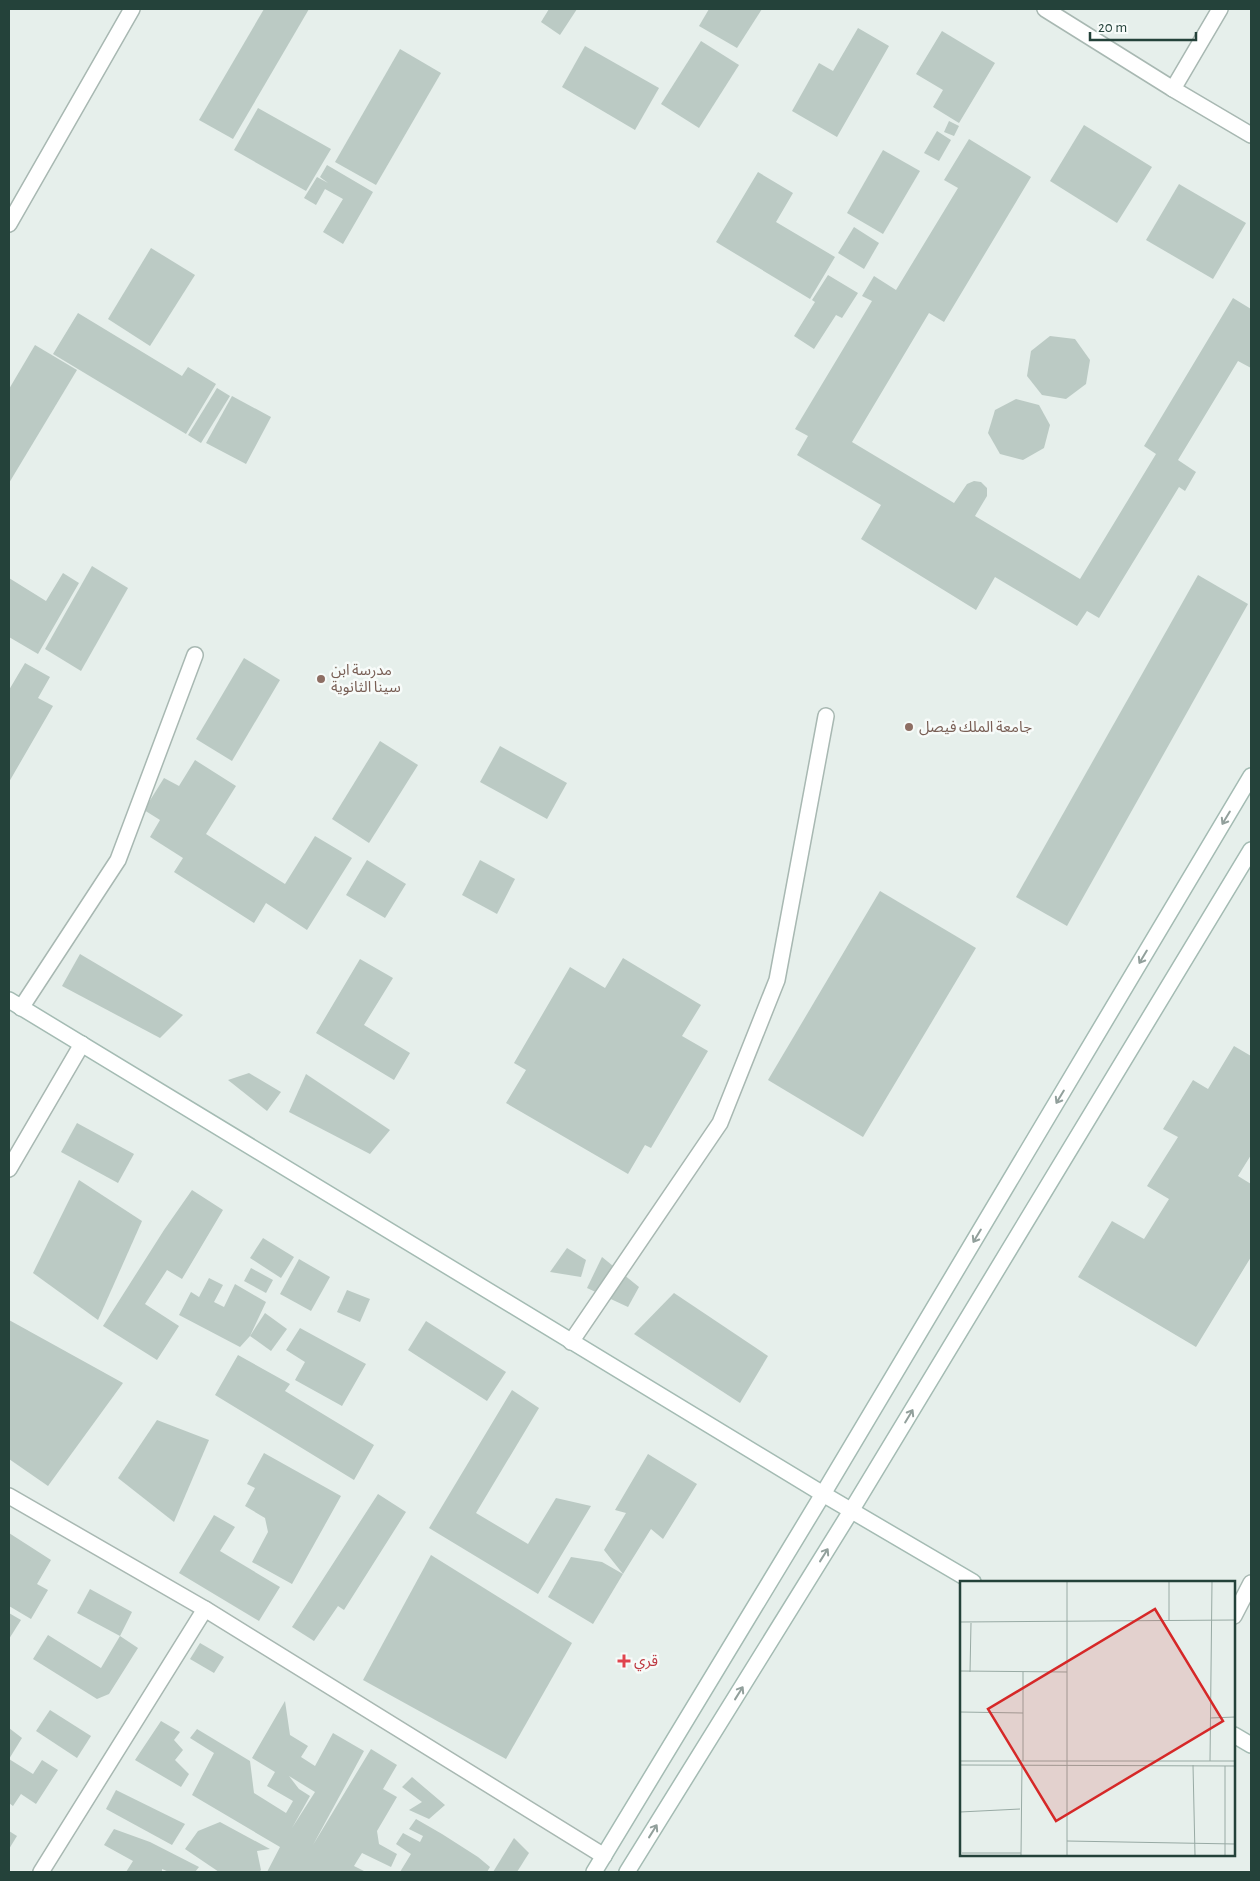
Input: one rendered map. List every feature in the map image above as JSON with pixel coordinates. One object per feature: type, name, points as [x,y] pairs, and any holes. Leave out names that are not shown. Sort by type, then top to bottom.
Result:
[{"type":"street","points":[[9,224],[132,9]]},
{"type":"street","points":[[1045,9],[1251,135]]},
{"type":"street","points":[[1173,89],[1220,9]]},
{"type":"street","points":[[195,655],[118,860],[15,1004],[851,1511],[971,1581]]},
{"type":"street","points":[[571,1342],[720,1123],[777,980],[826,716]]},
{"type":"street","points":[[594,1872],[823,1494],[1251,776]]},
{"type":"street","points":[[627,1872],[851,1511],[1251,850]]},
{"type":"street","points":[[9,1168],[82,1044]]},
{"type":"street","points":[[9,1496],[204,1609],[604,1856]]},
{"type":"street","points":[[1235,1614],[1251,1583]]},
{"type":"street","points":[[41,1872],[204,1609]]},
{"type":"street","points":[[1235,1736],[1251,1746]]},
{"type":"building","points":[[264,9],[309,9],[233,139],[199,120]]},
{"type":"building","points":[[549,9],[577,9],[560,35],[541,22]]},
{"type":"building","points":[[709,9],[762,9],[737,48],[699,26]]},
{"type":"building","points":[[858,28],[889,46],[837,137],[792,111],[819,63],[833,71]]},
{"type":"building","points":[[942,31],[995,63],[959,123],[933,107],[943,90],[916,74]]},
{"type":"building","points":[[701,41],[739,65],[699,128],[661,104]]},
{"type":"building","points":[[585,46],[659,88],[635,130],[562,87]]},
{"type":"building","points":[[400,49],[441,73],[376,185],[335,162]]},
{"type":"building","points":[[258,108],[331,149],[306,191],[234,150]]},
{"type":"building","points":[[949,121],[959,126],[954,136],[944,132]]},
{"type":"building","points":[[1084,125],[1152,167],[1117,223],[1050,181]]},
{"type":"building","points":[[937,131],[951,140],[939,161],[924,153]]},
{"type":"building","points":[[969,139],[1031,177],[944,322],[929,313],[852,442],[954,503],[967,484],[974,481],[981,482],[987,488],[987,496],[975,516],[1080,579],[1156,454],[1144,446],[1233,298],[1251,309],[1251,368],[1238,361],[1178,460],[1196,472],[1185,491],[1179,487],[1099,618],[1087,611],[1077,626],[995,577],[976,610],[861,539],[881,505],[797,455],[808,436],[795,429],[872,301],[862,296],[874,276],[896,290],[958,188],[944,180]]},
{"type":"building","points":[[883,150],[920,171],[883,234],[847,213]]},
{"type":"building","points":[[327,165],[373,192],[343,244],[323,232],[343,199],[325,189],[316,205],[304,198],[317,177],[328,183],[320,177]]},
{"type":"building","points":[[758,172],[793,193],[776,222],[835,257],[810,299],[716,242]]},
{"type":"building","points":[[1179,184],[1246,223],[1213,279],[1146,240]]},
{"type":"building","points":[[854,227],[879,243],[864,269],[838,253]]},
{"type":"building","points":[[151,248],[195,275],[150,346],[108,319]]},
{"type":"building","points":[[828,275],[858,293],[842,318],[836,315],[814,349],[794,336],[815,302],[812,300]]},
{"type":"building","points":[[78,313],[182,376],[188,367],[216,384],[186,434],[53,354]]},
{"type":"building","points":[[1050,336],[1075,339],[1090,360],[1086,384],[1066,399],[1042,395],[1027,376],[1031,351]]},
{"type":"building","points":[[35,345],[77,370],[9,483],[9,389]]},
{"type":"building","points":[[217,388],[230,396],[201,443],[188,435]]},
{"type":"building","points":[[232,396],[271,417],[246,464],[206,443]]},
{"type":"building","points":[[1016,399],[1039,405],[1050,425],[1044,448],[1023,460],[1000,454],[988,433],[995,410]]},
{"type":"building","points":[[92,566],[128,588],[81,671],[45,649]]},
{"type":"building","points":[[63,573],[79,583],[38,654],[9,637],[9,578],[46,601]]},
{"type":"building","points":[[1198,575],[1248,604],[1067,926],[1016,897]]},
{"type":"building","points":[[244,658],[280,680],[232,761],[196,739]]},
{"type":"building","points":[[25,663],[50,677],[38,698],[53,706],[9,782],[9,690]]},
{"type":"building","points":[[380,741],[418,765],[369,843],[332,819]]},
{"type":"building","points":[[500,746],[567,783],[547,819],[480,782]]},
{"type":"building","points":[[195,760],[236,786],[206,834],[285,884],[315,836],[352,858],[307,930],[266,903],[254,923],[174,872],[183,858],[150,837],[160,820],[144,810],[164,778],[179,786]]},
{"type":"building","points":[[367,860],[406,884],[385,918],[346,895]]},
{"type":"building","points":[[480,860],[515,879],[497,914],[462,895]]},
{"type":"building","points":[[880,891],[976,948],[863,1137],[768,1080]]},
{"type":"building","points":[[80,954],[183,1015],[160,1038],[62,986]]},
{"type":"building","points":[[623,958],[701,1005],[682,1036],[708,1051],[651,1148],[645,1145],[628,1174],[506,1103],[526,1070],[514,1063],[570,967],[605,988]]},
{"type":"building","points":[[360,959],[393,978],[364,1025],[410,1053],[394,1080],[316,1033]]},
{"type":"building","points":[[1234,1046],[1251,1056],[1251,1155],[1238,1176],[1251,1184],[1251,1257],[1196,1347],[1078,1277],[1112,1221],[1144,1239],[1169,1199],[1147,1186],[1178,1137],[1163,1129],[1193,1080],[1208,1089]]},
{"type":"building","points":[[249,1073],[281,1092],[267,1111],[228,1080]]},
{"type":"building","points":[[306,1074],[390,1130],[370,1154],[289,1112]]},
{"type":"building","points":[[77,1123],[134,1154],[118,1183],[61,1152]]},
{"type":"building","points":[[79,1180],[142,1221],[98,1320],[33,1273]]},
{"type":"building","points":[[192,1190],[223,1210],[182,1279],[167,1270],[145,1304],[179,1326],[157,1360],[103,1326],[164,1230]]},
{"type":"building","points":[[263,1238],[294,1257],[281,1278],[250,1258]]},
{"type":"building","points":[[567,1248],[586,1260],[581,1277],[550,1272]]},
{"type":"building","points":[[602,1257],[639,1287],[628,1307],[587,1288]]},
{"type":"building","points":[[299,1259],[330,1277],[311,1311],[280,1294]]},
{"type":"building","points":[[251,1268],[273,1280],[266,1293],[244,1281]]},
{"type":"building","points":[[209,1278],[223,1285],[214,1302],[224,1307],[235,1284],[266,1302],[250,1336],[240,1347],[179,1315],[191,1292],[199,1297]]},
{"type":"building","points":[[347,1290],[370,1299],[360,1322],[337,1312]]},
{"type":"building","points":[[674,1293],[768,1356],[740,1403],[634,1334]]},
{"type":"building","points":[[265,1313],[287,1329],[271,1351],[250,1336]]},
{"type":"building","points":[[9,1320],[123,1383],[48,1486],[9,1459]]},
{"type":"building","points":[[426,1321],[506,1372],[487,1401],[408,1350]]},
{"type":"building","points":[[300,1328],[366,1364],[342,1406],[295,1380],[305,1362],[286,1350]]},
{"type":"building","points":[[238,1355],[290,1384],[285,1391],[374,1445],[354,1480],[215,1395]]},
{"type":"building","points":[[512,1390],[539,1408],[476,1513],[528,1544],[556,1498],[591,1506],[538,1594],[429,1528]]},
{"type":"building","points":[[157,1420],[209,1440],[174,1522],[118,1478]]},
{"type":"building","points":[[264,1453],[341,1496],[292,1584],[252,1562],[268,1532],[265,1518],[245,1506],[255,1488],[247,1484]]},
{"type":"building","points":[[648,1454],[697,1484],[663,1539],[651,1529],[623,1574],[604,1550],[626,1513],[615,1510]]},
{"type":"building","points":[[378,1494],[406,1512],[344,1610],[338,1606],[314,1641],[292,1627]]},
{"type":"building","points":[[214,1515],[235,1527],[220,1551],[280,1587],[259,1621],[179,1573]]},
{"type":"building","points":[[9,1533],[51,1560],[37,1584],[48,1590],[31,1619],[9,1606]]},
{"type":"building","points":[[431,1555],[572,1643],[506,1759],[363,1680]]},
{"type":"building","points":[[571,1557],[602,1562],[623,1574],[593,1624],[548,1597]]},
{"type":"building","points":[[90,1589],[132,1612],[120,1636],[77,1613]]},
{"type":"building","points":[[9,1613],[21,1620],[9,1639]]},
{"type":"building","points":[[48,1635],[101,1668],[120,1636],[138,1648],[109,1694],[97,1699],[33,1659]]},
{"type":"building","points":[[200,1643],[224,1657],[214,1673],[190,1659]]},
{"type":"building","points":[[285,1701],[290,1735],[308,1746],[301,1757],[315,1766],[333,1733],[364,1751],[313,1845],[371,1749],[397,1765],[383,1789],[397,1797],[377,1831],[379,1844],[397,1854],[391,1867],[362,1853],[354,1866],[366,1872],[267,1872],[280,1847],[192,1795],[214,1753],[190,1738],[197,1729],[250,1761],[254,1793],[286,1813],[293,1801],[267,1786],[275,1772],[252,1758]],"holes":[[[289,1776],[315,1792],[292,1828],[310,1796],[299,1789]]]},
{"type":"building","points":[[50,1710],[91,1736],[77,1758],[36,1731]]},
{"type":"building","points":[[161,1721],[180,1732],[174,1740],[183,1750],[175,1760],[189,1774],[181,1787],[135,1760]]},
{"type":"building","points":[[9,1728],[22,1738],[9,1759]]},
{"type":"building","points":[[9,1759],[33,1774],[42,1760],[58,1770],[36,1804],[21,1794],[13,1806],[9,1803]]},
{"type":"building","points":[[412,1777],[445,1805],[429,1819],[409,1810],[422,1802],[402,1787]]},
{"type":"building","points":[[116,1790],[185,1824],[172,1845],[106,1809]]},
{"type":"building","points":[[416,1819],[478,1857],[490,1867],[487,1872],[400,1872],[411,1854],[396,1844],[403,1833],[420,1842],[423,1836],[409,1829]]},
{"type":"building","points":[[220,1822],[270,1849],[257,1851],[261,1870],[259,1872],[219,1872],[185,1849],[198,1831]]},
{"type":"building","points":[[114,1829],[150,1842],[199,1867],[195,1872],[169,1872],[162,1869],[162,1872],[126,1872],[133,1861],[104,1845]]},
{"type":"building","points":[[9,1831],[17,1836],[9,1849]]},
{"type":"building","points":[[514,1838],[529,1853],[517,1872],[493,1872]]},
{"type":"place","name":"مدرسة ابن سينا الثانوية","points":[[321,679]]},
{"type":"place","name":"جامعة الملك فيصل","points":[[909,727]]},
{"type":"place","name":"قري","points":[[624,1661]]}]
